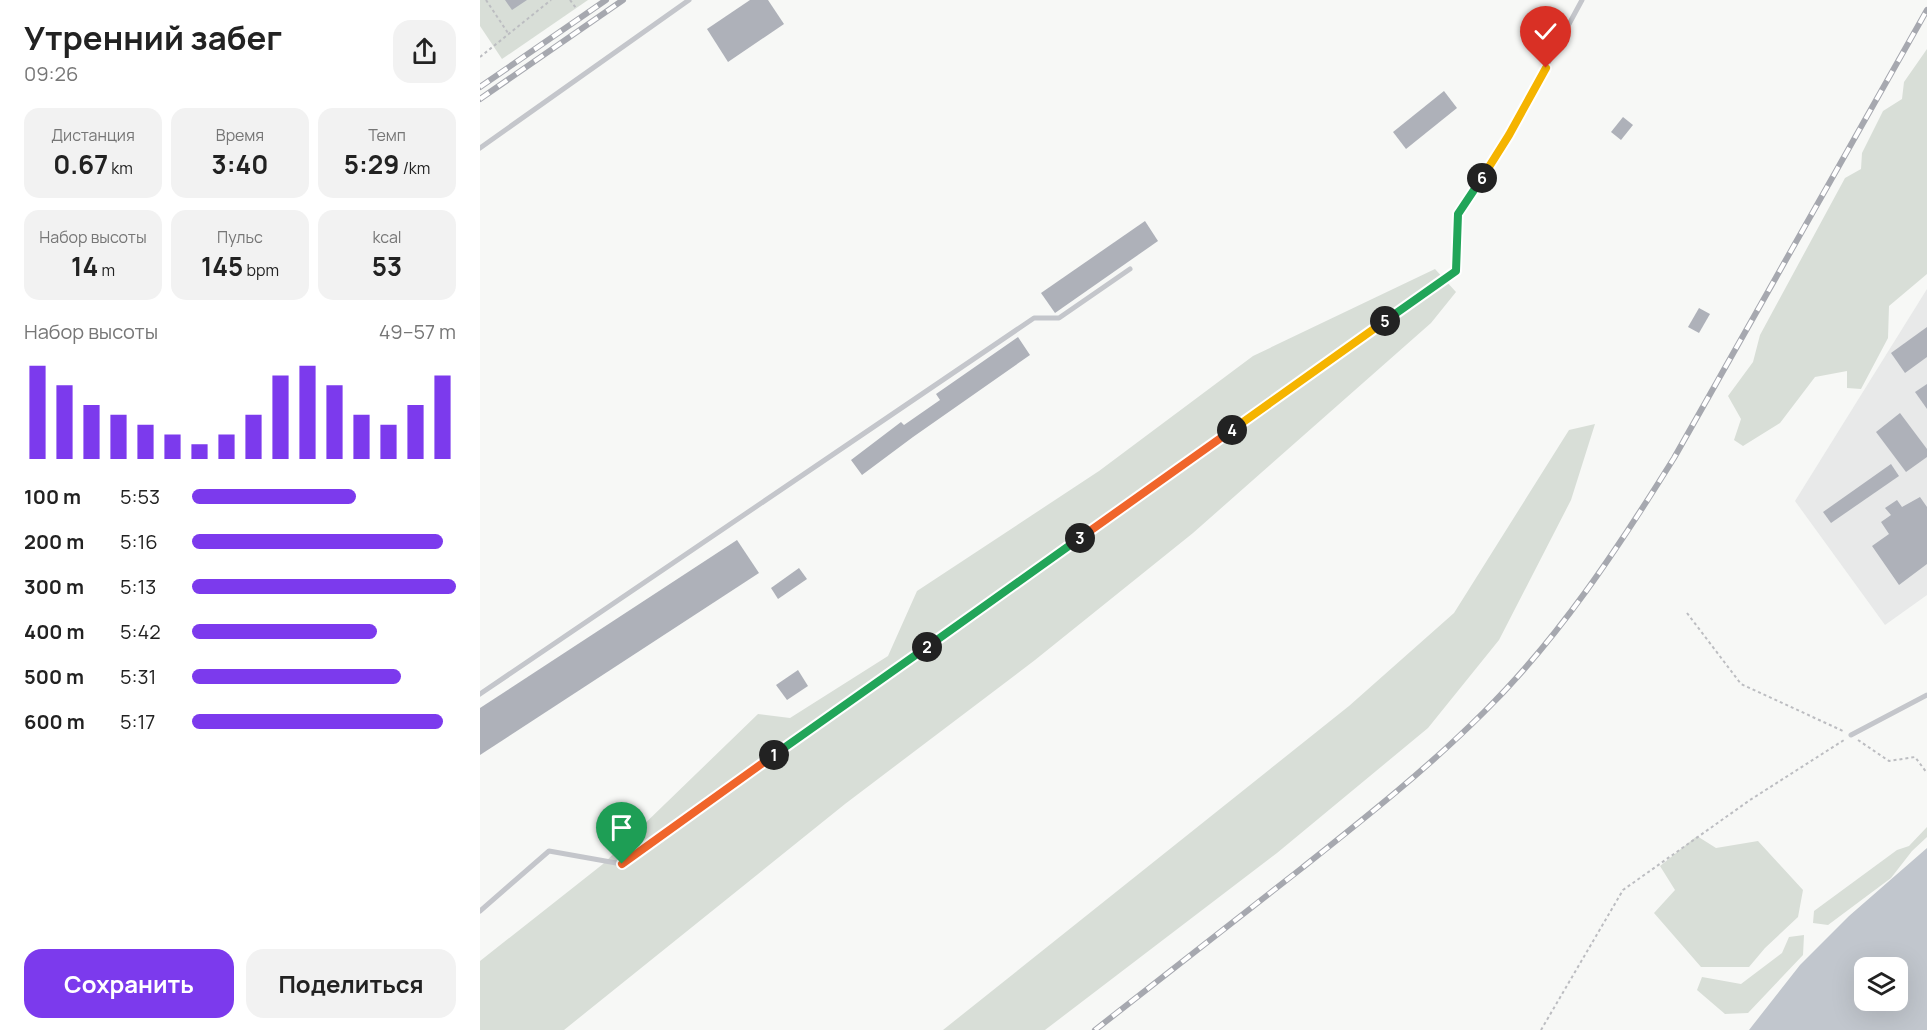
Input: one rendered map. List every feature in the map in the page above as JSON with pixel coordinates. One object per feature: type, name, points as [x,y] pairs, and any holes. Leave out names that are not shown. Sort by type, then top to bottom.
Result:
[{"type":"lane","points":[[480,148],[689,0]]},
{"type":"lane","points":[[480,910],[549,851],[622,864],[1456,271],[1458,214],[1509,135],[1582,0]]},
{"type":"lane","points":[[480,694],[1034,318],[1059,318],[1130,269]]},
{"type":"lane","points":[[1851,735],[1927,695]]},
{"type":"path","points":[[486,0],[509,34]]},
{"type":"path","points":[[480,57],[550,0]]},
{"type":"path","points":[[570,0],[576,8]]},
{"type":"path","points":[[1687,613],[1741,684],[1851,735],[1888,761],[1915,757],[1927,773]]},
{"type":"path","points":[[1541,1030],[1623,890],[1750,800],[1851,735]]},
{"type":"shaded area","points":[[480,0],[588,0],[502,59],[480,26]]},
{"type":"shaded area","points":[[1927,49],[1927,274],[1889,306],[1888,338],[1861,389],[1847,388],[1847,371],[1815,377],[1780,423],[1743,446],[1734,440],[1741,419],[1728,396],[1753,362],[1760,335],[1845,178],[1861,169],[1862,153],[1883,111],[1902,99],[1904,82]]},
{"type":"shaded area","points":[[1435,269],[1456,292],[1431,323],[1193,533],[1035,660],[845,804],[564,1030],[480,1030],[480,961],[603,864],[758,714],[790,718],[888,656],[917,591],[1099,471],[1253,356]]},
{"type":"shaded area","points":[[1927,289],[1927,595],[1885,625],[1795,501]]},
{"type":"shaded area","points":[[1595,424],[1571,500],[1499,640],[1428,728],[1277,853],[1045,1030],[943,1030],[1349,706],[1454,613],[1569,430]]},
{"type":"shaded area","points":[[1927,827],[1927,837],[1912,851],[1891,878],[1828,925],[1813,923],[1814,911],[1897,850],[1909,846]]},
{"type":"shaded area","points":[[1697,836],[1716,848],[1758,841],[1803,890],[1798,917],[1765,948],[1749,967],[1701,967],[1654,913],[1675,890],[1660,866]]},
{"type":"shaded area","points":[[1927,848],[1927,1030],[1749,1030],[1800,965],[1849,916]]},
{"type":"shaded area","points":[[1804,935],[1803,955],[1748,1013],[1725,1014],[1697,990],[1702,977],[1741,984],[1782,953],[1789,937]]},
{"type":"building","points":[[505,0],[527,0],[512,10]]},
{"type":"building","points":[[750,0],[768,0],[784,24],[728,62],[707,29]]},
{"type":"building","points":[[1444,91],[1457,108],[1406,149],[1393,132]]},
{"type":"building","points":[[1623,117],[1633,125],[1621,140],[1611,132]]},
{"type":"building","points":[[1145,221],[1158,241],[1055,313],[1041,293]]},
{"type":"building","points":[[1699,308],[1710,314],[1699,333],[1688,327]]},
{"type":"building","points":[[1927,327],[1927,357],[1905,373],[1891,353]]},
{"type":"building","points":[[1018,337],[1030,355],[862,475],[851,460],[901,422],[904,425],[940,400],[936,394]]},
{"type":"building","points":[[1927,384],[1927,409],[1915,392]]},
{"type":"building","points":[[1900,413],[1927,449],[1927,457],[1906,472],[1876,432]]},
{"type":"building","points":[[1891,464],[1899,476],[1831,523],[1823,512]]},
{"type":"building","points":[[1920,497],[1927,507],[1927,564],[1899,585],[1872,546],[1889,534],[1881,522],[1891,515],[1885,508],[1897,500],[1902,507]]},
{"type":"building","points":[[737,540],[759,573],[480,755],[480,708]]},
{"type":"building","points":[[799,568],[807,579],[778,599],[771,588]]},
{"type":"building","points":[[798,670],[808,686],[787,700],[776,685]]},
{"type":"railway","points":[[480,87],[606,0]]},
{"type":"railway","points":[[480,99],[623,0]]},
{"type":"railway","points":[[1095,1030],[1395,793],[1484,712],[1537,654],[1586,591],[1674,458],[1927,10]]},
{"type":"route","points":[[622,864],[1456,271],[1458,214],[1509,135],[1546,68]]}]
